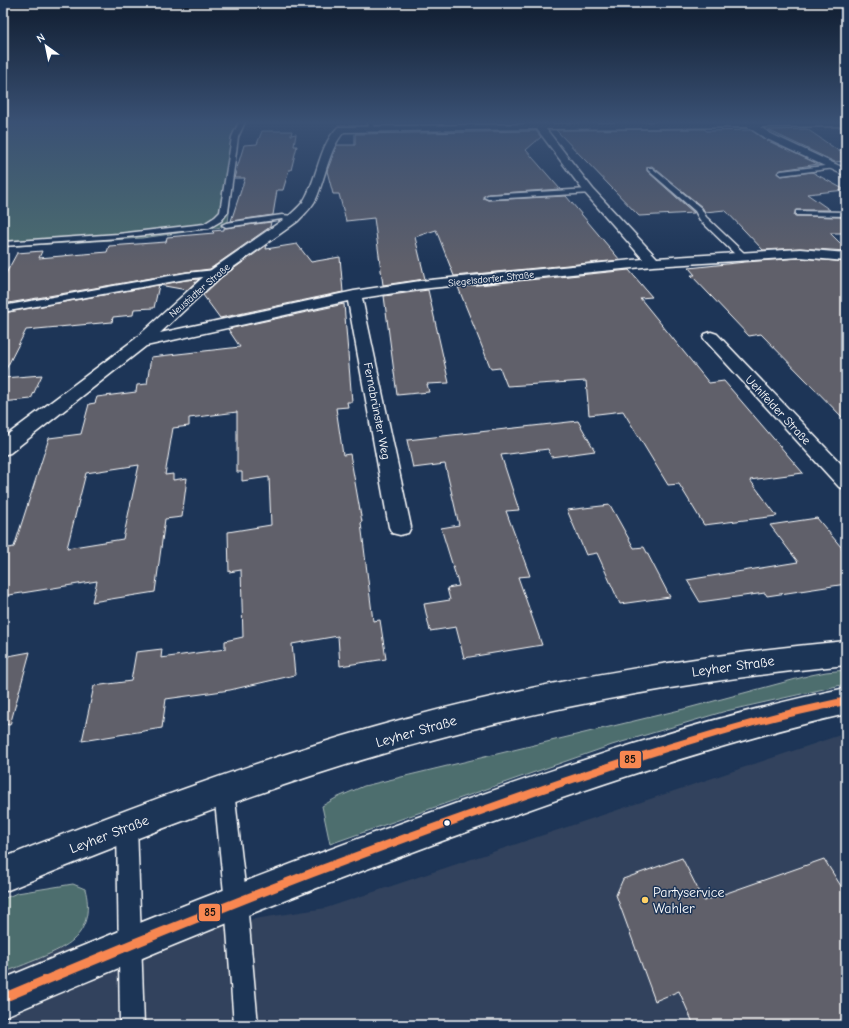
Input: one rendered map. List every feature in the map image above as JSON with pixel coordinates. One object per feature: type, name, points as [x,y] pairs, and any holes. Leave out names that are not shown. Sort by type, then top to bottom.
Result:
[{"type":"street","name":"Neustädter Straße","points":[[3,448],[142,342],[216,273],[294,218],[311,198],[322,170]]},
{"type":"street","points":[[573,170],[589,191],[653,262]]},
{"type":"street","name":"Siegelsdorfer Straße","points":[[142,342],[354,295],[420,285],[653,262],[741,256],[800,253],[846,256]]},
{"type":"street","name":"Fernabrünster Weg","points":[[354,295],[400,527]]},
{"type":"street","name":"Uehlfelder Straße","points":[[711,337],[846,482]]},
{"type":"street","name":"Leyher Straße","points":[[3,875],[127,826],[324,757],[498,709],[609,686],[702,670],[846,653]]},
{"type":"street","points":[[3,998],[236,903],[416,834],[656,750],[751,722],[846,701]]},
{"type":"lane","points":[[3,244],[118,236],[206,226],[218,219],[224,212],[230,170]]},
{"type":"lane","points":[[651,170],[698,210],[703,218],[741,256]]},
{"type":"lane","points":[[781,173],[807,170]]},
{"type":"lane","points":[[488,197],[589,191]]},
{"type":"lane","points":[[799,213],[846,214]]},
{"type":"lane","points":[[226,225],[282,217],[294,218]]},
{"type":"lane","points":[[3,308],[26,306],[186,276],[216,273]]},
{"type":"lane","points":[[224,791],[236,903],[246,1025]]},
{"type":"lane","points":[[127,826],[132,1025]]},
{"type":"shaded area","points":[[846,733],[846,1025],[3,1025],[3,973],[58,949],[326,908]]},
{"type":"green space","points":[[3,170],[233,170],[228,223],[221,224],[222,227],[142,238],[3,247]]},
{"type":"green space","points":[[846,670],[846,684],[726,711],[612,745],[330,844],[322,806],[336,798],[364,786],[688,708],[811,675]]},
{"type":"green space","points":[[73,884],[85,889],[87,896],[85,923],[78,935],[60,949],[3,973],[3,899],[17,893]]},
{"type":"building","points":[[236,170],[291,170],[289,170],[283,190],[277,190],[273,215],[231,221],[245,178],[234,178]]},
{"type":"building","points":[[543,170],[560,189],[488,194],[483,198],[488,200],[566,196],[620,260],[454,276],[436,230],[415,237],[425,279],[383,285],[374,218],[346,221],[339,194],[333,194],[327,171]]},
{"type":"building","points":[[595,170],[647,170],[694,213],[639,216]]},
{"type":"building","points":[[657,170],[781,170],[777,173],[781,176],[812,172],[845,190],[807,194],[830,210],[796,210],[794,215],[841,217],[846,221],[846,233],[830,233],[846,249],[846,251],[800,248],[763,250],[725,210],[705,212],[702,207]]},
{"type":"building","points":[[271,222],[270,227],[210,269],[3,304],[3,279],[17,253],[42,251],[39,258],[107,252],[109,246],[166,242],[167,237],[214,233],[212,231],[224,230],[224,228]]},
{"type":"building","points":[[297,244],[311,262],[340,257],[343,292],[220,318],[203,295],[222,277],[267,245],[266,249]]},
{"type":"building","points":[[800,258],[846,262],[846,421],[761,334],[749,336],[691,275],[695,275],[689,268]]},
{"type":"building","points":[[629,270],[652,297],[640,298],[709,383],[724,381],[803,473],[750,480],[777,516],[704,525],[679,484],[668,485],[623,411],[589,415],[586,381],[507,386],[500,368],[491,369],[458,287]]},
{"type":"building","points":[[199,279],[187,290],[159,285],[154,308],[134,309],[133,315],[113,317],[112,322],[26,330],[3,375],[3,313],[186,280]]},
{"type":"building","points":[[428,290],[449,383],[427,384],[429,392],[397,395],[384,296]]},
{"type":"building","points":[[344,304],[352,402],[347,402],[348,407],[336,408],[343,455],[350,454],[362,522],[373,621],[380,620],[386,659],[340,666],[338,636],[292,644],[295,675],[230,690],[166,699],[162,728],[82,741],[94,686],[131,681],[136,652],[162,649],[161,658],[225,649],[225,641],[243,637],[241,570],[229,572],[228,532],[271,525],[269,477],[242,481],[242,472],[237,472],[237,412],[189,418],[189,426],[173,428],[165,475],[173,474],[173,480],[187,478],[182,517],[165,519],[155,592],[92,602],[97,581],[3,596],[3,549],[14,547],[49,438],[81,434],[89,404],[95,403],[97,397],[136,392],[137,385],[147,384],[151,357],[240,347],[228,329]],"holes":[[[139,465],[123,539],[67,548],[86,473]]]},
{"type":"building","points":[[42,375],[31,399],[3,402],[3,378]]},
{"type":"building","points":[[578,421],[595,451],[551,457],[548,449],[501,455],[519,510],[506,511],[530,576],[518,577],[542,645],[464,658],[456,627],[430,631],[424,604],[450,600],[447,588],[459,586],[441,528],[459,525],[445,464],[413,468],[407,440]]},
{"type":"building","points":[[610,505],[634,548],[644,547],[670,597],[620,604],[597,553],[586,555],[567,510]]},
{"type":"building","points":[[817,518],[846,553],[846,584],[767,596],[765,593],[700,602],[687,580],[798,562],[770,525]]},
{"type":"building","points":[[30,652],[10,725],[3,724],[3,657]]},
{"type":"building","points":[[682,858],[704,901],[824,859],[846,894],[846,1025],[694,1025],[679,991],[655,1001],[616,895],[623,879]]},
{"type":"transit line","name":"85","points":[[3,998],[123,947],[244,899],[366,852],[489,808],[666,748],[755,722],[846,701]]},
{"type":"place","name":"Partyservice Wahler","points":[[645,900]]}]
